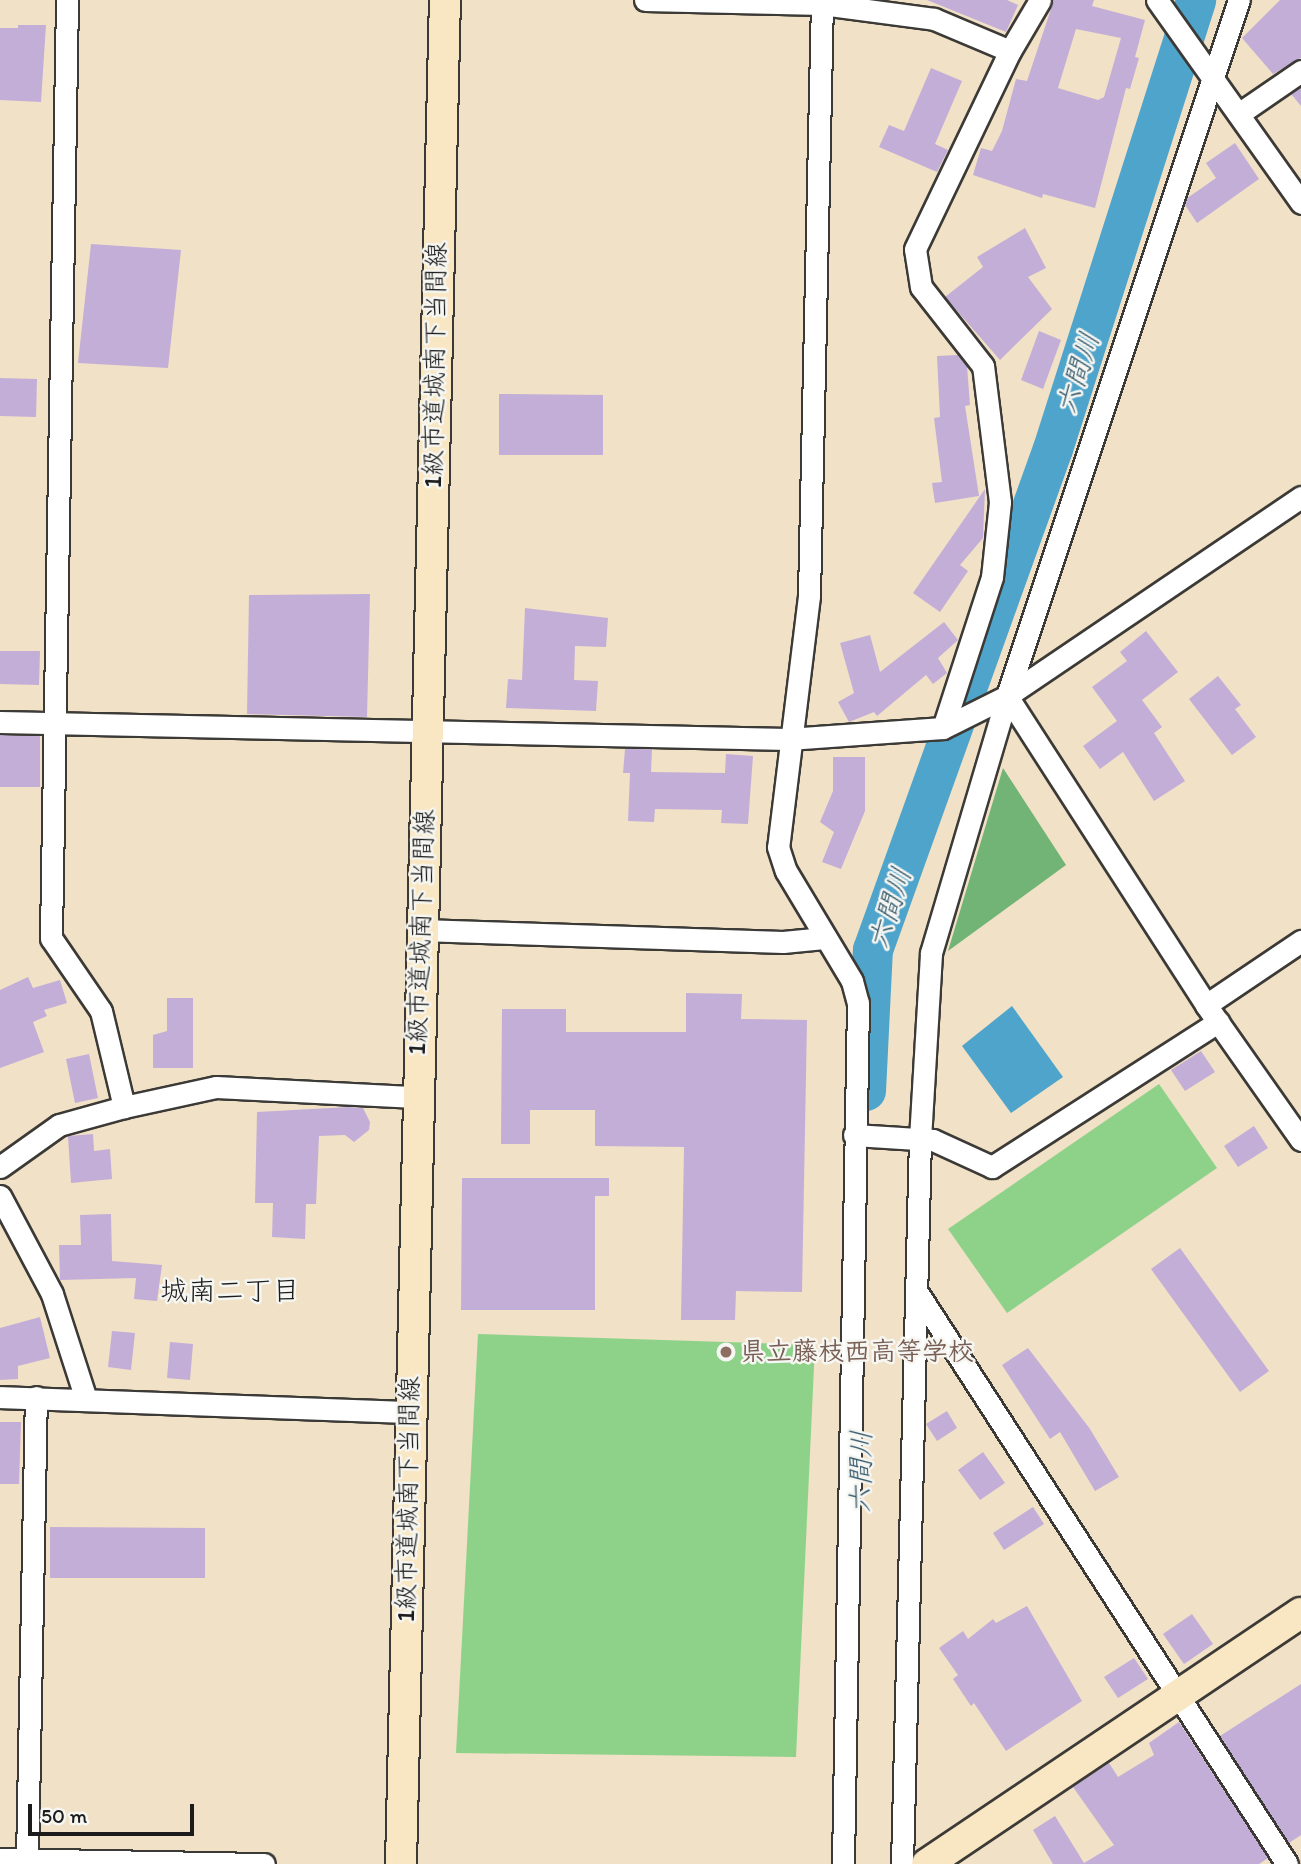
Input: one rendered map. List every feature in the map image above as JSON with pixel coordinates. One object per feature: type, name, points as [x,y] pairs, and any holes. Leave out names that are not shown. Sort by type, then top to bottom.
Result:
[{"type":"street","points":[[67,0],[52,724],[51,938],[101,1011],[124,1107]]},
{"type":"street","name":"1級市道城南下当間線","points":[[401,1864],[416,1097],[445,0]]},
{"type":"street","points":[[645,0],[822,2],[934,19],[1010,51]]},
{"type":"street","points":[[943,728],[992,577],[1000,502],[983,366],[921,287],[915,248],[1010,51],[1040,0]]},
{"type":"street","points":[[1157,0],[1240,113],[1301,203]]},
{"type":"street","points":[[1172,22],[1178,0]]},
{"type":"street","points":[[902,1864],[920,1139],[931,953],[1007,696],[1212,74],[1239,0]]},
{"type":"street","points":[[822,2],[809,596],[788,739],[778,847],[824,938],[852,981],[858,1003],[843,1864]]},
{"type":"street","points":[[1240,113],[1301,71]]},
{"type":"street","points":[[0,722],[788,739],[943,728],[1007,696],[1301,497]]},
{"type":"street","points":[[1007,696],[1212,1013],[1301,1140]]},
{"type":"street","points":[[421,930],[783,942],[824,938]]},
{"type":"street","points":[[854,1135],[933,1140],[992,1167],[1212,1013],[1301,942]]},
{"type":"street","points":[[0,1167],[59,1125],[124,1107],[216,1087],[416,1097]]},
{"type":"street","points":[[0,1196],[52,1294],[86,1399]]},
{"type":"street","points":[[917,1292],[1287,1864]]},
{"type":"street","points":[[0,1396],[410,1412]]},
{"type":"street","points":[[27,1860],[36,1397]]},
{"type":"street","points":[[927,1864],[1301,1613]]},
{"type":"street","points":[[0,1859],[264,1864]]},
{"type":"green space","points":[[1003,768],[1066,865],[948,951]]},
{"type":"green space","points":[[1159,1084],[1217,1168],[1007,1313],[948,1229]]},
{"type":"green space","points":[[478,1334],[815,1345],[796,1757],[456,1753]]},
{"type":"water","points":[[1012,1006],[1063,1077],[1011,1113],[962,1046]]},
{"type":"building","points":[[927,0],[1007,0],[1018,5],[1006,32]]},
{"type":"building","points":[[1054,0],[1094,0],[1092,6],[1145,20],[1135,57],[1139,58],[1130,89],[1126,88],[1095,208],[1043,194],[1042,198],[973,175],[981,148],[992,151],[1002,131],[1016,79],[1027,81]],"holes":[[[1076,29],[1121,38],[1104,97],[1098,100],[1058,88]]]},
{"type":"building","points":[[1280,0],[1301,0],[1301,58],[1273,74],[1242,38]]},
{"type":"building","points":[[18,25],[46,25],[41,102],[0,100],[0,28],[18,28]]},
{"type":"building","points":[[931,68],[962,81],[935,144],[948,150],[937,172],[879,147],[889,125],[904,131]]},
{"type":"building","points":[[1301,87],[1301,106],[1291,94]]},
{"type":"building","points":[[1235,143],[1259,179],[1197,223],[1185,205],[1186,199],[1216,178],[1206,163]]},
{"type":"building","points":[[1025,228],[1046,268],[1028,277],[1052,309],[1000,360],[945,297],[983,267],[977,257]]},
{"type":"building","points":[[91,244],[181,250],[168,368],[78,363]]},
{"type":"building","points":[[1039,331],[1061,340],[1043,389],[1021,380]]},
{"type":"building","points":[[958,355],[967,366],[970,405],[965,406],[979,496],[935,503],[932,483],[942,482],[934,418],[940,417],[937,356]]},
{"type":"building","points":[[0,378],[37,379],[36,417],[0,416]]},
{"type":"building","points":[[499,394],[603,395],[603,455],[499,455]]},
{"type":"building","points":[[985,489],[983,538],[960,565],[968,571],[940,612],[913,593]]},
{"type":"building","points":[[370,594],[367,717],[247,714],[249,595]]},
{"type":"building","points":[[525,608],[608,618],[606,647],[575,646],[574,680],[598,681],[596,711],[506,708],[508,679],[522,680]]},
{"type":"building","points":[[944,622],[958,640],[938,658],[947,673],[933,684],[926,675],[877,716],[874,712],[849,722],[838,702],[854,693],[840,643],[870,635],[880,672]]},
{"type":"building","points":[[1146,631],[1178,672],[1142,700],[1162,727],[1154,733],[1185,781],[1154,801],[1123,752],[1100,769],[1083,746],[1117,721],[1092,687],[1127,661],[1120,652]]},
{"type":"building","points":[[0,651],[40,651],[39,685],[0,684]]},
{"type":"building","points":[[1218,676],[1241,705],[1235,709],[1256,737],[1232,755],[1189,699]]},
{"type":"building","points":[[0,735],[40,736],[40,787],[0,787]]},
{"type":"building","points":[[625,749],[652,749],[651,772],[725,773],[726,754],[753,756],[748,824],[721,823],[722,810],[655,809],[654,822],[628,821],[630,773],[623,773]]},
{"type":"building","points":[[833,757],[865,757],[865,811],[841,869],[822,862],[834,832],[820,822],[833,791]]},
{"type":"building","points":[[28,977],[33,988],[60,980],[67,1003],[44,1010],[47,1016],[33,1022],[44,1052],[0,1068],[0,990]]},
{"type":"building","points":[[686,993],[742,994],[741,1019],[807,1020],[802,1292],[736,1291],[735,1320],[681,1320],[684,1147],[595,1146],[595,1110],[530,1110],[530,1144],[501,1144],[502,1009],[566,1009],[566,1032],[686,1032]]},
{"type":"building","points":[[167,998],[193,998],[193,1068],[153,1068],[153,1035],[167,1031]]},
{"type":"building","points":[[1201,1051],[1215,1072],[1185,1091],[1171,1070]]},
{"type":"building","points":[[89,1054],[98,1098],[75,1103],[66,1059]]},
{"type":"building","points":[[363,1108],[370,1122],[369,1130],[354,1142],[345,1135],[319,1136],[316,1204],[306,1204],[305,1239],[272,1237],[273,1203],[255,1203],[257,1112]]},
{"type":"building","points":[[1254,1126],[1268,1148],[1238,1167],[1224,1146]]},
{"type":"building","points":[[93,1134],[94,1151],[110,1149],[112,1179],[71,1183],[68,1136]]},
{"type":"building","points":[[462,1178],[609,1178],[609,1196],[595,1196],[595,1310],[461,1310]]},
{"type":"building","points":[[111,1214],[112,1261],[162,1265],[157,1301],[134,1299],[136,1278],[60,1280],[59,1245],[81,1245],[80,1215]]},
{"type":"building","points":[[1180,1248],[1269,1371],[1240,1392],[1151,1269]]},
{"type":"building","points":[[40,1317],[50,1358],[18,1366],[18,1379],[0,1380],[0,1328]]},
{"type":"building","points":[[112,1331],[135,1333],[131,1370],[108,1367]]},
{"type":"building","points":[[170,1342],[193,1344],[190,1380],[167,1378]]},
{"type":"building","points":[[1028,1348],[1090,1429],[1119,1477],[1095,1491],[1060,1432],[1050,1439],[1002,1365]]},
{"type":"building","points":[[947,1411],[957,1428],[937,1441],[926,1424]]},
{"type":"building","points":[[0,1422],[21,1422],[19,1484],[0,1484]]},
{"type":"building","points":[[983,1452],[1005,1483],[980,1500],[958,1470]]},
{"type":"building","points":[[1033,1507],[1044,1524],[1004,1550],[993,1533]]},
{"type":"building","points":[[50,1527],[205,1528],[205,1578],[50,1578]]},
{"type":"building","points":[[1027,1606],[1082,1701],[1006,1751],[974,1703],[971,1706],[953,1679],[958,1675],[939,1648],[963,1631],[968,1639],[993,1619],[996,1623]]},
{"type":"building","points":[[1192,1614],[1213,1644],[1184,1664],[1163,1634]]},
{"type":"building","points":[[1134,1658],[1148,1679],[1118,1698],[1104,1677]]},
{"type":"building","points":[[1301,1684],[1301,1835],[1289,1843],[1220,1736]]},
{"type":"building","points":[[1179,1722],[1268,1858],[1259,1864],[1053,1864],[1033,1830],[1055,1816],[1084,1863],[1114,1845],[1073,1787],[1109,1763],[1118,1777],[1154,1755],[1149,1743]]},
{"type":"waterway","name":"六間川","points":[[866,1091],[873,950],[1053,449],[1196,0]]},
{"type":"place","name":"県立藤枝西高等学校","points":[[726,1352]]},
{"type":"district","name":"城南二丁目","points":[[230,1290]]}]
